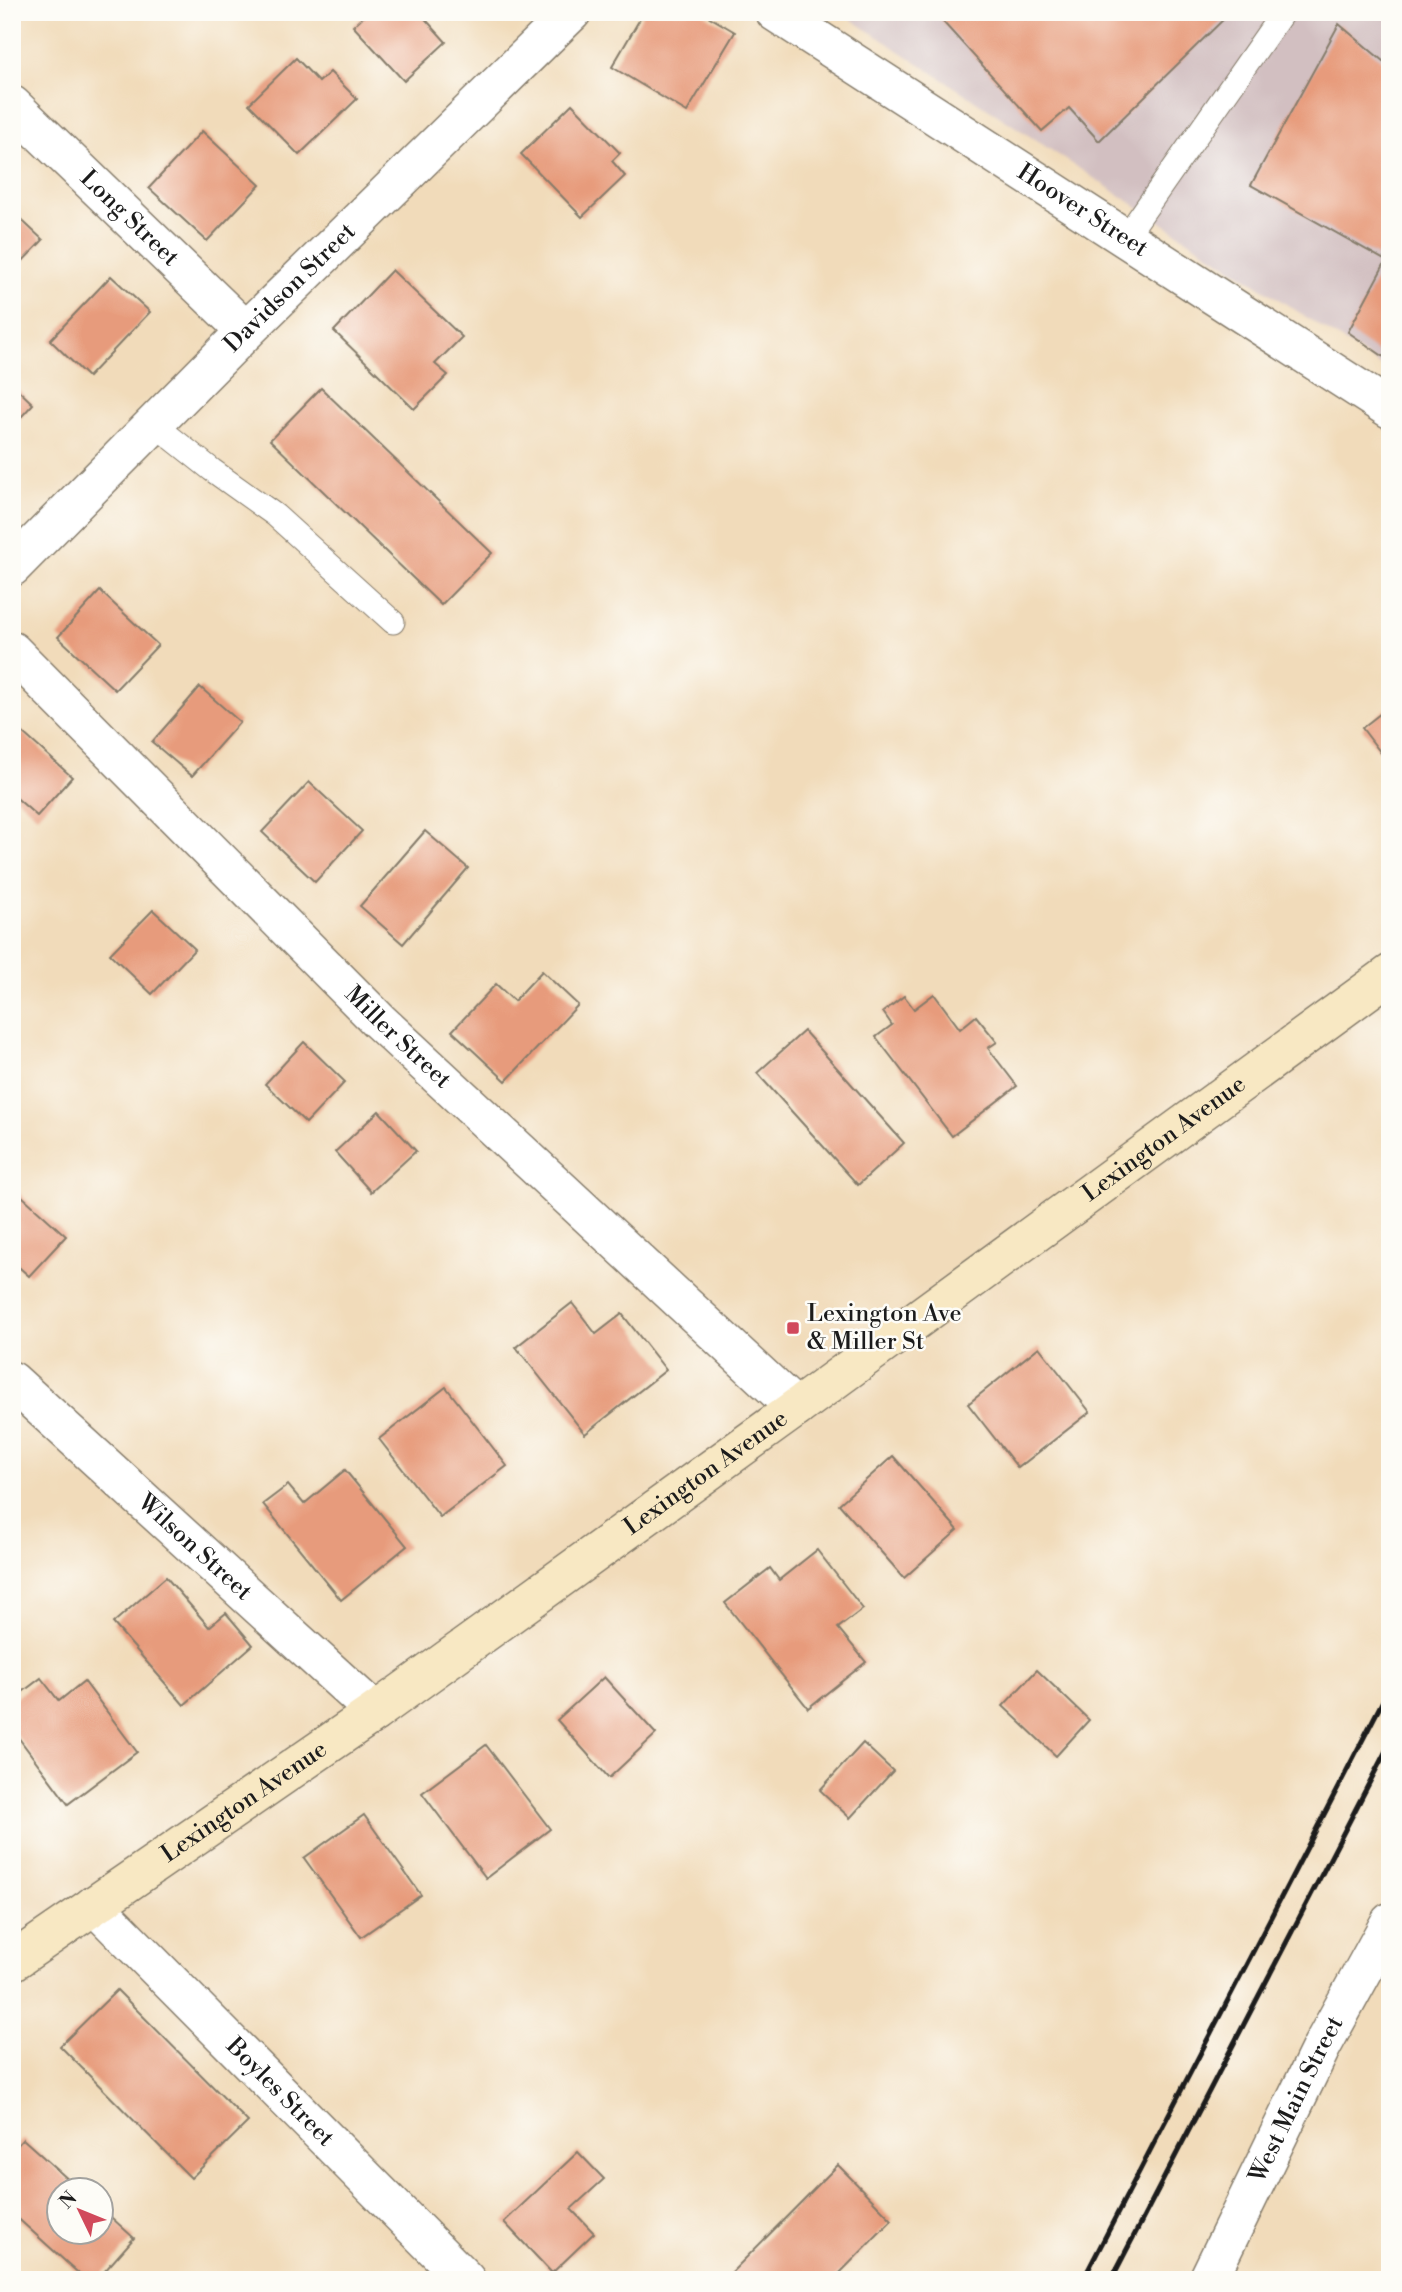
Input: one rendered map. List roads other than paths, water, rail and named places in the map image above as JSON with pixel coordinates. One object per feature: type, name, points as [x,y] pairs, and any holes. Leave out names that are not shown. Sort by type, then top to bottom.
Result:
[{"type":"main road","name":"Lexington Avenue","points":[[12,1962],[376,1712],[1390,974]]},
{"type":"street","name":"Davidson Street","points":[[12,567],[246,331],[572,12]]},
{"type":"street","name":"Hoover Street","points":[[775,12],[1390,409]]},
{"type":"street","name":"Long Street","points":[[12,105],[246,331]]},
{"type":"street","name":"Miller Street","points":[[12,651],[379,1021],[796,1408]]},
{"type":"street","name":"Wilson Street","points":[[12,1381],[376,1712]]},
{"type":"street","name":"Boyles Street","points":[[94,1905],[466,2280]]},
{"type":"street","name":"West Main Street","points":[[1208,2280],[1322,2046],[1390,1922]]},
{"type":"lane","points":[[1125,238],[1283,12]]},
{"type":"lane","points":[[154,424],[212,470],[275,514],[393,622]]},
{"type":"railway","points":[[1083,2280],[1390,1687]]},
{"type":"railway","points":[[1111,2280],[1390,1743]]},
{"type":"place","name":"Lexington Ave & Miller St","points":[[793,1328]]}]
